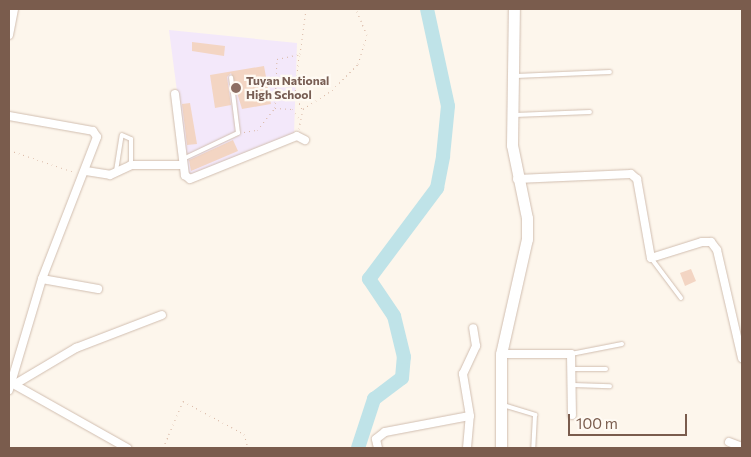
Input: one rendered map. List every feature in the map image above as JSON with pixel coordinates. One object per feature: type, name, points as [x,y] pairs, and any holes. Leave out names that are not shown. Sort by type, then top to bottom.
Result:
[{"type":"street","points":[[9,35],[14,9]]},
{"type":"street","points":[[501,448],[499,404],[501,354],[527,239],[527,218],[517,179],[512,115],[514,9]]},
{"type":"street","points":[[176,94],[183,162],[190,179],[301,138]]},
{"type":"street","points":[[9,116],[93,131],[97,137],[86,173],[42,279],[9,390]]},
{"type":"street","points":[[86,173],[116,174],[131,165],[183,162]]},
{"type":"street","points":[[517,179],[631,174],[637,179],[652,258],[711,242],[742,353]]},
{"type":"street","points":[[42,279],[98,289]]},
{"type":"street","points":[[9,390],[17,383],[76,348],[162,314]]},
{"type":"street","points":[[467,448],[470,416],[463,374],[476,346],[473,328]]},
{"type":"street","points":[[501,354],[571,354],[573,369],[572,414]]},
{"type":"street","points":[[17,383],[127,448]]},
{"type":"street","points":[[378,448],[376,439],[384,432],[470,416]]},
{"type":"street","points":[[730,442],[742,447]]},
{"type":"lane","points":[[513,76],[610,72]]},
{"type":"lane","points":[[183,162],[238,133],[230,77]]},
{"type":"lane","points":[[512,115],[590,112]]},
{"type":"lane","points":[[116,174],[122,135],[131,139],[131,165]]},
{"type":"lane","points":[[652,258],[681,298]]},
{"type":"lane","points":[[571,354],[622,344]]},
{"type":"lane","points":[[573,369],[606,369]]},
{"type":"lane","points":[[573,385],[610,386]]},
{"type":"lane","points":[[499,404],[532,412],[533,448]]},
{"type":"path","points":[[301,138],[300,121],[302,109],[295,94],[306,9]]},
{"type":"path","points":[[302,109],[332,90],[358,64],[367,35],[356,9]]},
{"type":"path","points":[[238,133],[257,130],[275,108],[277,59],[300,54]]},
{"type":"path","points":[[275,108],[292,109],[300,121]]},
{"type":"path","points":[[9,150],[86,173]]},
{"type":"path","points":[[163,448],[183,401],[244,434],[248,448]]},
{"type":"shaded area","name":"Tuyan National High School","points":[[169,30],[297,43],[294,134],[188,176]]},
{"type":"building","points":[[192,42],[225,46],[224,56],[192,51]]},
{"type":"building","points":[[264,66],[271,104],[242,109],[231,73],[227,77],[231,105],[215,108],[210,75]]},
{"type":"building","points":[[190,103],[197,144],[187,145],[182,104]]},
{"type":"building","points":[[233,140],[238,151],[191,171],[189,160]]},
{"type":"building","points":[[691,269],[696,281],[685,286],[680,273]]},
{"type":"waterway","points":[[358,448],[374,399],[402,378],[404,357],[394,316],[369,279],[437,188],[443,156],[448,106],[427,9]]},
{"type":"place","name":"Tuyan National High School","points":[[236,88]]}]
